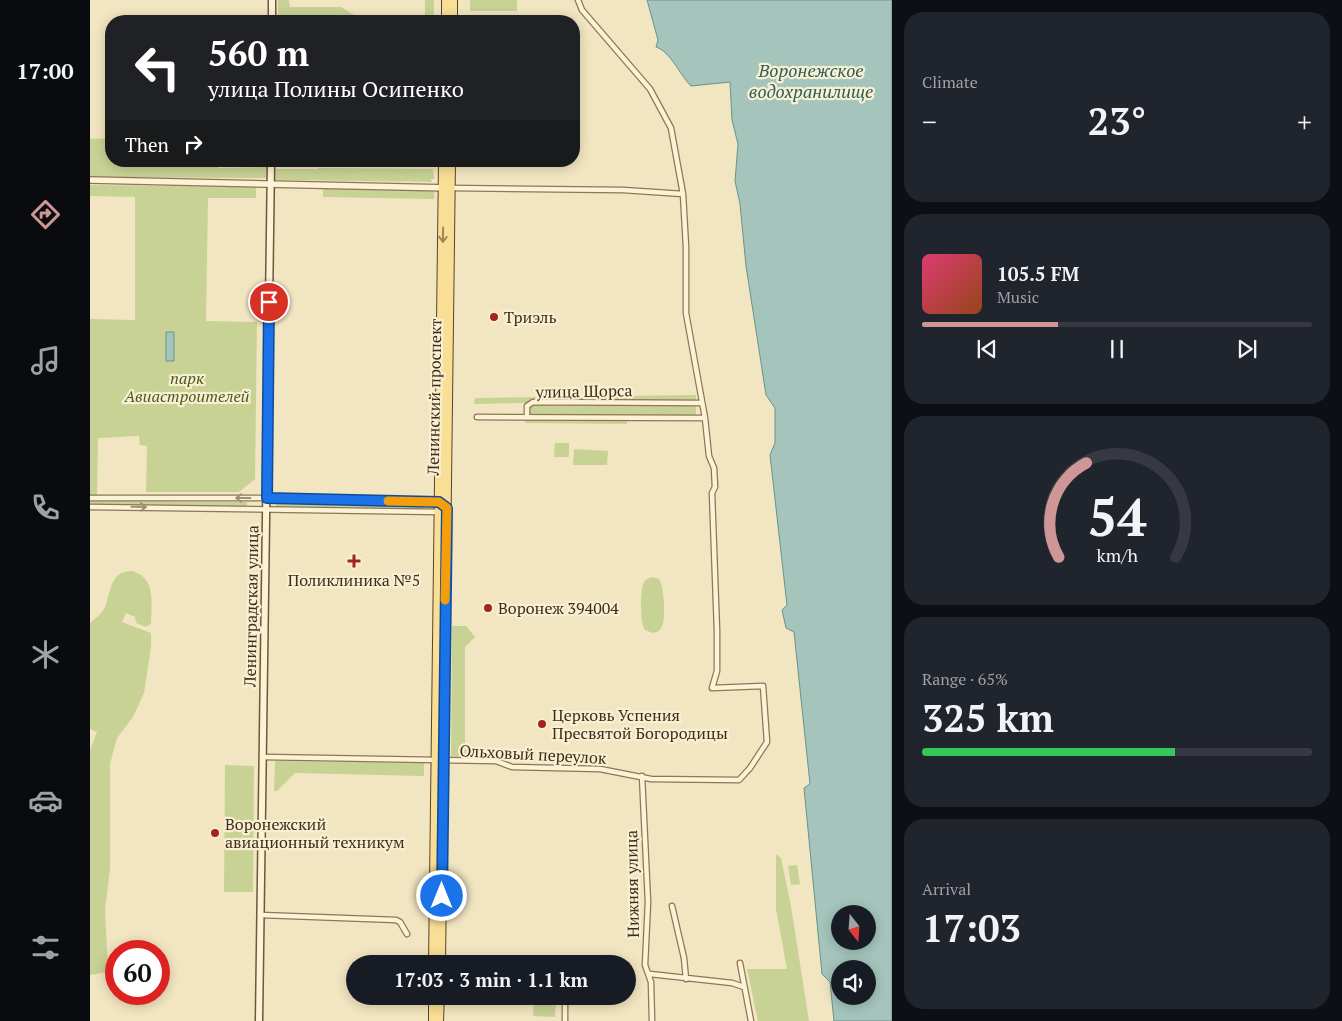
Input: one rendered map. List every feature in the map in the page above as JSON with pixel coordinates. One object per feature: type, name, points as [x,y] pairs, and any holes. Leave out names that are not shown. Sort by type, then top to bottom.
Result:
[{"type":"main road","points":[[272,0],[272,15]]},
{"type":"main road","points":[[446,0],[446,15]]},
{"type":"main road","points":[[452,15],[453,0]]},
{"type":"main road","name":"Ленинградская улица","points":[[259,1021],[264,757],[262,682],[267,509],[271,167]]},
{"type":"main road","name":"Ленинский проспект","points":[[433,955],[447,508],[447,187],[444,167]]},
{"type":"main road","name":"Ленинский проспект","points":[[441,955],[439,502],[447,187],[450,167]]},
{"type":"main road","points":[[433,1005],[433,1021]]},
{"type":"main road","points":[[439,1021],[440,1005]]},
{"type":"street","points":[[527,416],[705,418],[686,313],[686,247],[683,194],[669,124],[650,89],[582,10],[578,0]]},
{"type":"street","points":[[90,180],[616,190],[683,194]]},
{"type":"street","name":"улица Щорса","points":[[477,417],[527,416],[527,406],[532,402],[702,403]]},
{"type":"street","name":"Ольховый переулок","points":[[264,757],[496,761],[512,768],[600,769],[651,779],[739,780],[750,768],[767,742],[762,686],[712,688],[717,671],[716,576],[712,493],[715,487],[705,418]]},
{"type":"street","points":[[90,498],[267,498],[439,502],[447,508],[439,513],[90,507]]},
{"type":"street","name":"Нижняя улица","points":[[642,776],[648,902],[645,965],[650,974],[652,1021]]},
{"type":"street","points":[[672,906],[684,958],[686,979]]},
{"type":"street","points":[[261,915],[396,920],[400,922],[407,934]]},
{"type":"street","points":[[740,963],[751,1021]]},
{"type":"street","points":[[650,974],[732,983],[744,987]]},
{"type":"street","points":[[565,1005],[565,1021]]},
{"type":"green space","points":[[278,0],[289,0],[290,7],[341,7],[354,15],[278,15]]},
{"type":"green space","points":[[425,0],[434,0],[434,15],[425,15]]},
{"type":"green space","points":[[470,0],[517,0],[517,11],[470,11]]},
{"type":"green space","points":[[105,138],[105,167],[268,167],[268,178],[90,177],[90,139]]},
{"type":"green space","points":[[275,169],[433,169],[434,179],[431,179],[432,182],[275,180]]},
{"type":"green space","name":"парк Авиастроителей","points":[[90,185],[256,187],[256,198],[208,198],[206,321],[257,322],[255,479],[239,492],[146,492],[147,446],[140,445],[139,436],[134,436],[98,438],[97,495],[90,495],[90,319],[135,320],[135,197],[90,196]]},
{"type":"green space","points":[[323,187],[435,188],[434,199],[323,197]]},
{"type":"green space","points":[[696,395],[696,419],[627,419],[627,424],[525,423],[525,403],[474,404],[475,398]]},
{"type":"green space","points":[[555,443],[569,443],[569,457],[554,457]]},
{"type":"green space","points":[[574,449],[608,451],[607,465],[573,465]]},
{"type":"green space","points":[[90,501],[247,502],[247,507],[90,505]]},
{"type":"green space","points":[[276,502],[422,504],[424,507],[422,510],[276,507]]},
{"type":"green space","points":[[132,571],[140,575],[149,586],[152,601],[151,624],[146,627],[136,623],[135,617],[126,613],[122,622],[151,633],[151,647],[144,693],[133,717],[117,738],[110,764],[110,869],[105,909],[105,972],[90,975],[90,750],[97,732],[90,729],[90,623],[105,608],[113,582],[120,574]]},
{"type":"green space","points":[[652,577],[659,579],[661,582],[664,610],[661,628],[653,633],[645,630],[643,626],[641,608],[643,583]]},
{"type":"green space","points":[[452,626],[466,626],[475,637],[465,647],[465,747],[471,757],[451,756]]},
{"type":"green space","points":[[275,761],[424,763],[424,776],[295,773],[277,791],[274,791]]},
{"type":"green space","points":[[225,765],[254,766],[253,892],[224,892]]},
{"type":"green space","points":[[776,854],[781,858],[791,906],[809,1021],[758,1021],[747,969],[787,969],[776,909]]},
{"type":"green space","points":[[797,865],[800,884],[791,885],[788,866]]},
{"type":"green space","points":[[534,1005],[556,1005],[555,1017],[533,1016]]},
{"type":"water","name":"Воронежское водохранилище","points":[[647,0],[892,0],[892,1021],[834,1021],[832,1005],[876,1005],[876,960],[831,960],[831,992],[830,982],[822,974],[804,788],[810,784],[794,632],[786,628],[782,610],[787,605],[770,455],[775,443],[775,408],[766,395],[746,266],[740,204],[735,181],[738,144],[732,120],[730,82],[691,86],[671,58],[656,47],[658,40]]},
{"type":"water","points":[[166,332],[174,332],[174,361],[166,361]]},
{"type":"slow traffic","points":[[388,501],[439,502],[447,508],[445,600]]},
{"type":"place","name":"Триэль","points":[[494,317]]},
{"type":"place","name":"Поликлиника №5","points":[[354,561]]},
{"type":"place","name":"Воронеж 394004","points":[[488,608]]},
{"type":"place","name":"Церковь Успения Пресвятой Богородицы","points":[[542,724]]},
{"type":"place","name":"Воронежский авиационный техникум","points":[[215,833]]},
{"type":"route","points":[[269,302],[267,498],[439,502],[447,508],[442,896]]}]
